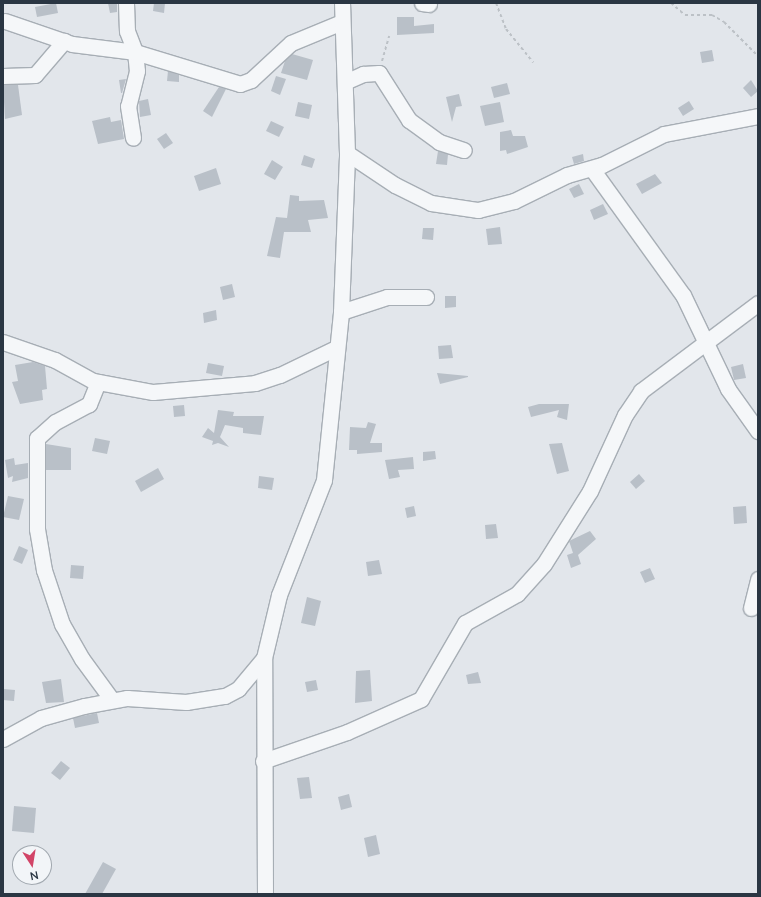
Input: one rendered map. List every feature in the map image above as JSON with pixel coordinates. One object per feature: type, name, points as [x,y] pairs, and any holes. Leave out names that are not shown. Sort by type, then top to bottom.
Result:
[{"type":"street","points":[[126,3],[127,30],[135,52],[136,79],[128,114],[133,138]]},
{"type":"street","points":[[265,894],[263,761],[264,658],[279,595],[324,480],[336,348],[341,312],[347,153],[346,82],[342,3]]},
{"type":"street","points":[[5,21],[64,41],[135,52],[240,84],[251,80],[291,43],[342,22]]},
{"type":"street","points":[[3,76],[36,75],[64,41]]},
{"type":"street","points":[[346,82],[363,74],[379,73],[409,120],[439,142],[464,150]]},
{"type":"street","points":[[347,153],[395,185],[431,203],[478,210],[514,201],[561,177],[592,168],[664,134],[758,116]]},
{"type":"street","points":[[592,168],[683,295],[731,395],[756,427]]},
{"type":"street","points":[[341,312],[387,297],[426,297]]},
{"type":"street","points":[[263,761],[346,732],[421,699],[464,623],[517,594],[544,564],[590,491],[625,415],[640,391],[707,343],[758,302]]},
{"type":"street","points":[[3,342],[54,360],[98,382],[153,392],[255,383],[280,375],[336,348]]},
{"type":"street","points":[[98,382],[89,404],[55,422],[37,438],[36,514],[44,570],[52,601],[82,659],[112,700]]},
{"type":"street","points":[[751,608],[758,579]]},
{"type":"street","points":[[3,739],[41,718],[112,700],[158,698],[186,702],[225,696],[238,689],[264,658]]},
{"type":"path","points":[[496,3],[506,29],[533,62]]},
{"type":"path","points":[[671,3],[685,14],[712,15],[724,22],[758,56]]},
{"type":"path","points":[[379,73],[389,36]]},
{"type":"building","points":[[56,3],[58,13],[37,17],[35,7]]},
{"type":"building","points":[[108,3],[117,3],[117,12],[110,13]]},
{"type":"building","points":[[154,3],[165,3],[164,13],[153,11]]},
{"type":"building","points":[[397,17],[414,17],[414,26],[434,24],[434,33],[397,35]]},
{"type":"building","points":[[712,50],[714,61],[702,63],[700,52]]},
{"type":"building","points":[[292,54],[313,60],[307,80],[281,73],[285,61]]},
{"type":"building","points":[[168,71],[179,75],[179,82],[167,81]]},
{"type":"building","points":[[276,76],[286,79],[280,95],[271,91]]},
{"type":"building","points":[[126,79],[122,93],[121,93],[119,80]]},
{"type":"building","points":[[751,80],[758,91],[751,97],[743,88]]},
{"type":"building","points":[[507,83],[510,94],[494,98],[491,87]]},
{"type":"building","points":[[3,85],[18,85],[22,115],[5,119]]},
{"type":"building","points":[[219,87],[226,89],[212,117],[203,111]]},
{"type":"building","points":[[459,94],[462,106],[456,107],[452,122],[446,97]]},
{"type":"building","points":[[148,99],[151,115],[140,117],[139,101]]},
{"type":"building","points":[[689,101],[694,109],[683,116],[678,108]]},
{"type":"building","points":[[298,102],[312,105],[309,119],[295,116]]},
{"type":"building","points":[[500,102],[504,122],[485,126],[480,106]]},
{"type":"building","points":[[110,117],[111,122],[121,120],[124,139],[98,144],[92,121]]},
{"type":"building","points":[[271,121],[284,127],[279,137],[266,131]]},
{"type":"building","points":[[511,130],[513,136],[525,136],[528,147],[507,154],[506,150],[500,151],[500,132]]},
{"type":"building","points":[[166,133],[173,143],[164,149],[157,139]]},
{"type":"building","points":[[438,151],[448,154],[447,165],[436,164]]},
{"type":"building","points":[[583,154],[584,161],[574,164],[572,157]]},
{"type":"building","points":[[304,155],[315,159],[312,168],[301,165]]},
{"type":"building","points":[[272,160],[283,167],[275,180],[264,174]]},
{"type":"building","points":[[216,168],[221,184],[199,191],[194,176]]},
{"type":"building","points":[[655,174],[662,183],[642,194],[636,184]]},
{"type":"building","points":[[579,184],[584,194],[574,198],[569,189]]},
{"type":"building","points":[[290,195],[299,196],[299,201],[324,200],[328,218],[308,220],[311,232],[284,232],[280,258],[267,256],[276,217],[287,218]]},
{"type":"building","points":[[603,204],[608,214],[594,220],[590,210]]},
{"type":"building","points":[[500,227],[502,244],[488,245],[486,229]]},
{"type":"building","points":[[423,228],[434,228],[433,240],[422,239]]},
{"type":"building","points":[[232,284],[235,297],[223,300],[220,287]]},
{"type":"building","points":[[445,296],[456,296],[456,307],[445,308]]},
{"type":"building","points":[[216,310],[217,320],[204,323],[203,313]]},
{"type":"building","points":[[451,345],[453,358],[439,359],[438,346]]},
{"type":"building","points":[[33,362],[45,366],[47,389],[42,390],[43,400],[20,404],[12,382],[18,381],[15,365]]},
{"type":"building","points":[[208,363],[224,366],[222,376],[206,373]]},
{"type":"building","points":[[743,364],[746,378],[734,380],[731,367]]},
{"type":"building","points":[[437,373],[468,376],[468,377],[440,384]]},
{"type":"building","points":[[539,404],[569,404],[567,420],[557,417],[559,410],[531,417],[528,407]]},
{"type":"building","points":[[184,405],[185,416],[174,417],[173,406]]},
{"type":"building","points":[[218,410],[234,412],[233,416],[264,416],[261,435],[243,433],[243,428],[225,425],[220,437],[229,447],[218,443],[212,445],[213,441],[202,437],[208,428],[214,433]]},
{"type":"building","points":[[368,422],[376,424],[370,443],[382,443],[382,452],[357,454],[357,450],[349,450],[350,427],[366,428]]},
{"type":"building","points":[[95,438],[110,441],[107,454],[92,451]]},
{"type":"building","points":[[562,443],[569,471],[557,474],[549,444]]},
{"type":"building","points":[[46,444],[71,448],[71,470],[46,470]]},
{"type":"building","points":[[435,451],[436,459],[423,461],[423,452]]},
{"type":"building","points":[[413,457],[414,469],[398,470],[400,477],[389,479],[385,460]]},
{"type":"building","points":[[14,458],[15,465],[28,463],[28,478],[12,482],[13,476],[8,478],[5,460]]},
{"type":"building","points":[[158,468],[164,479],[141,492],[135,481]]},
{"type":"building","points":[[639,474],[645,481],[636,489],[630,482]]},
{"type":"building","points":[[259,476],[274,478],[272,490],[258,488]]},
{"type":"building","points":[[8,496],[24,499],[19,520],[3,517]]},
{"type":"building","points":[[414,506],[416,516],[407,518],[405,508]]},
{"type":"building","points":[[746,506],[747,523],[734,524],[733,507]]},
{"type":"building","points":[[496,524],[498,538],[486,539],[485,525]]},
{"type":"building","points":[[590,531],[596,539],[578,555],[581,564],[571,568],[567,555],[573,553],[569,541]]},
{"type":"building","points":[[19,546],[28,550],[22,564],[13,560]]},
{"type":"building","points":[[379,560],[382,574],[368,576],[366,562]]},
{"type":"building","points":[[71,565],[84,566],[83,579],[70,578]]},
{"type":"building","points":[[650,568],[655,579],[645,583],[640,572]]},
{"type":"building","points":[[307,597],[321,601],[315,626],[301,623]]},
{"type":"building","points":[[370,670],[372,701],[355,703],[356,671]]},
{"type":"building","points":[[478,672],[481,683],[468,684],[466,675]]},
{"type":"building","points":[[61,679],[64,702],[46,703],[42,682]]},
{"type":"building","points":[[316,680],[318,690],[307,692],[305,682]]},
{"type":"building","points":[[3,689],[15,690],[14,701],[3,700]]},
{"type":"building","points":[[97,713],[99,723],[75,728],[73,718]]},
{"type":"building","points":[[61,761],[70,768],[60,780],[51,773]]},
{"type":"building","points":[[309,777],[312,798],[300,799],[297,778]]},
{"type":"building","points":[[349,794],[352,807],[341,810],[338,797]]},
{"type":"building","points":[[14,806],[36,808],[34,833],[12,831]]},
{"type":"building","points":[[376,835],[380,854],[368,857],[364,838]]},
{"type":"building","points":[[103,862],[116,869],[102,894],[85,894]]}]
